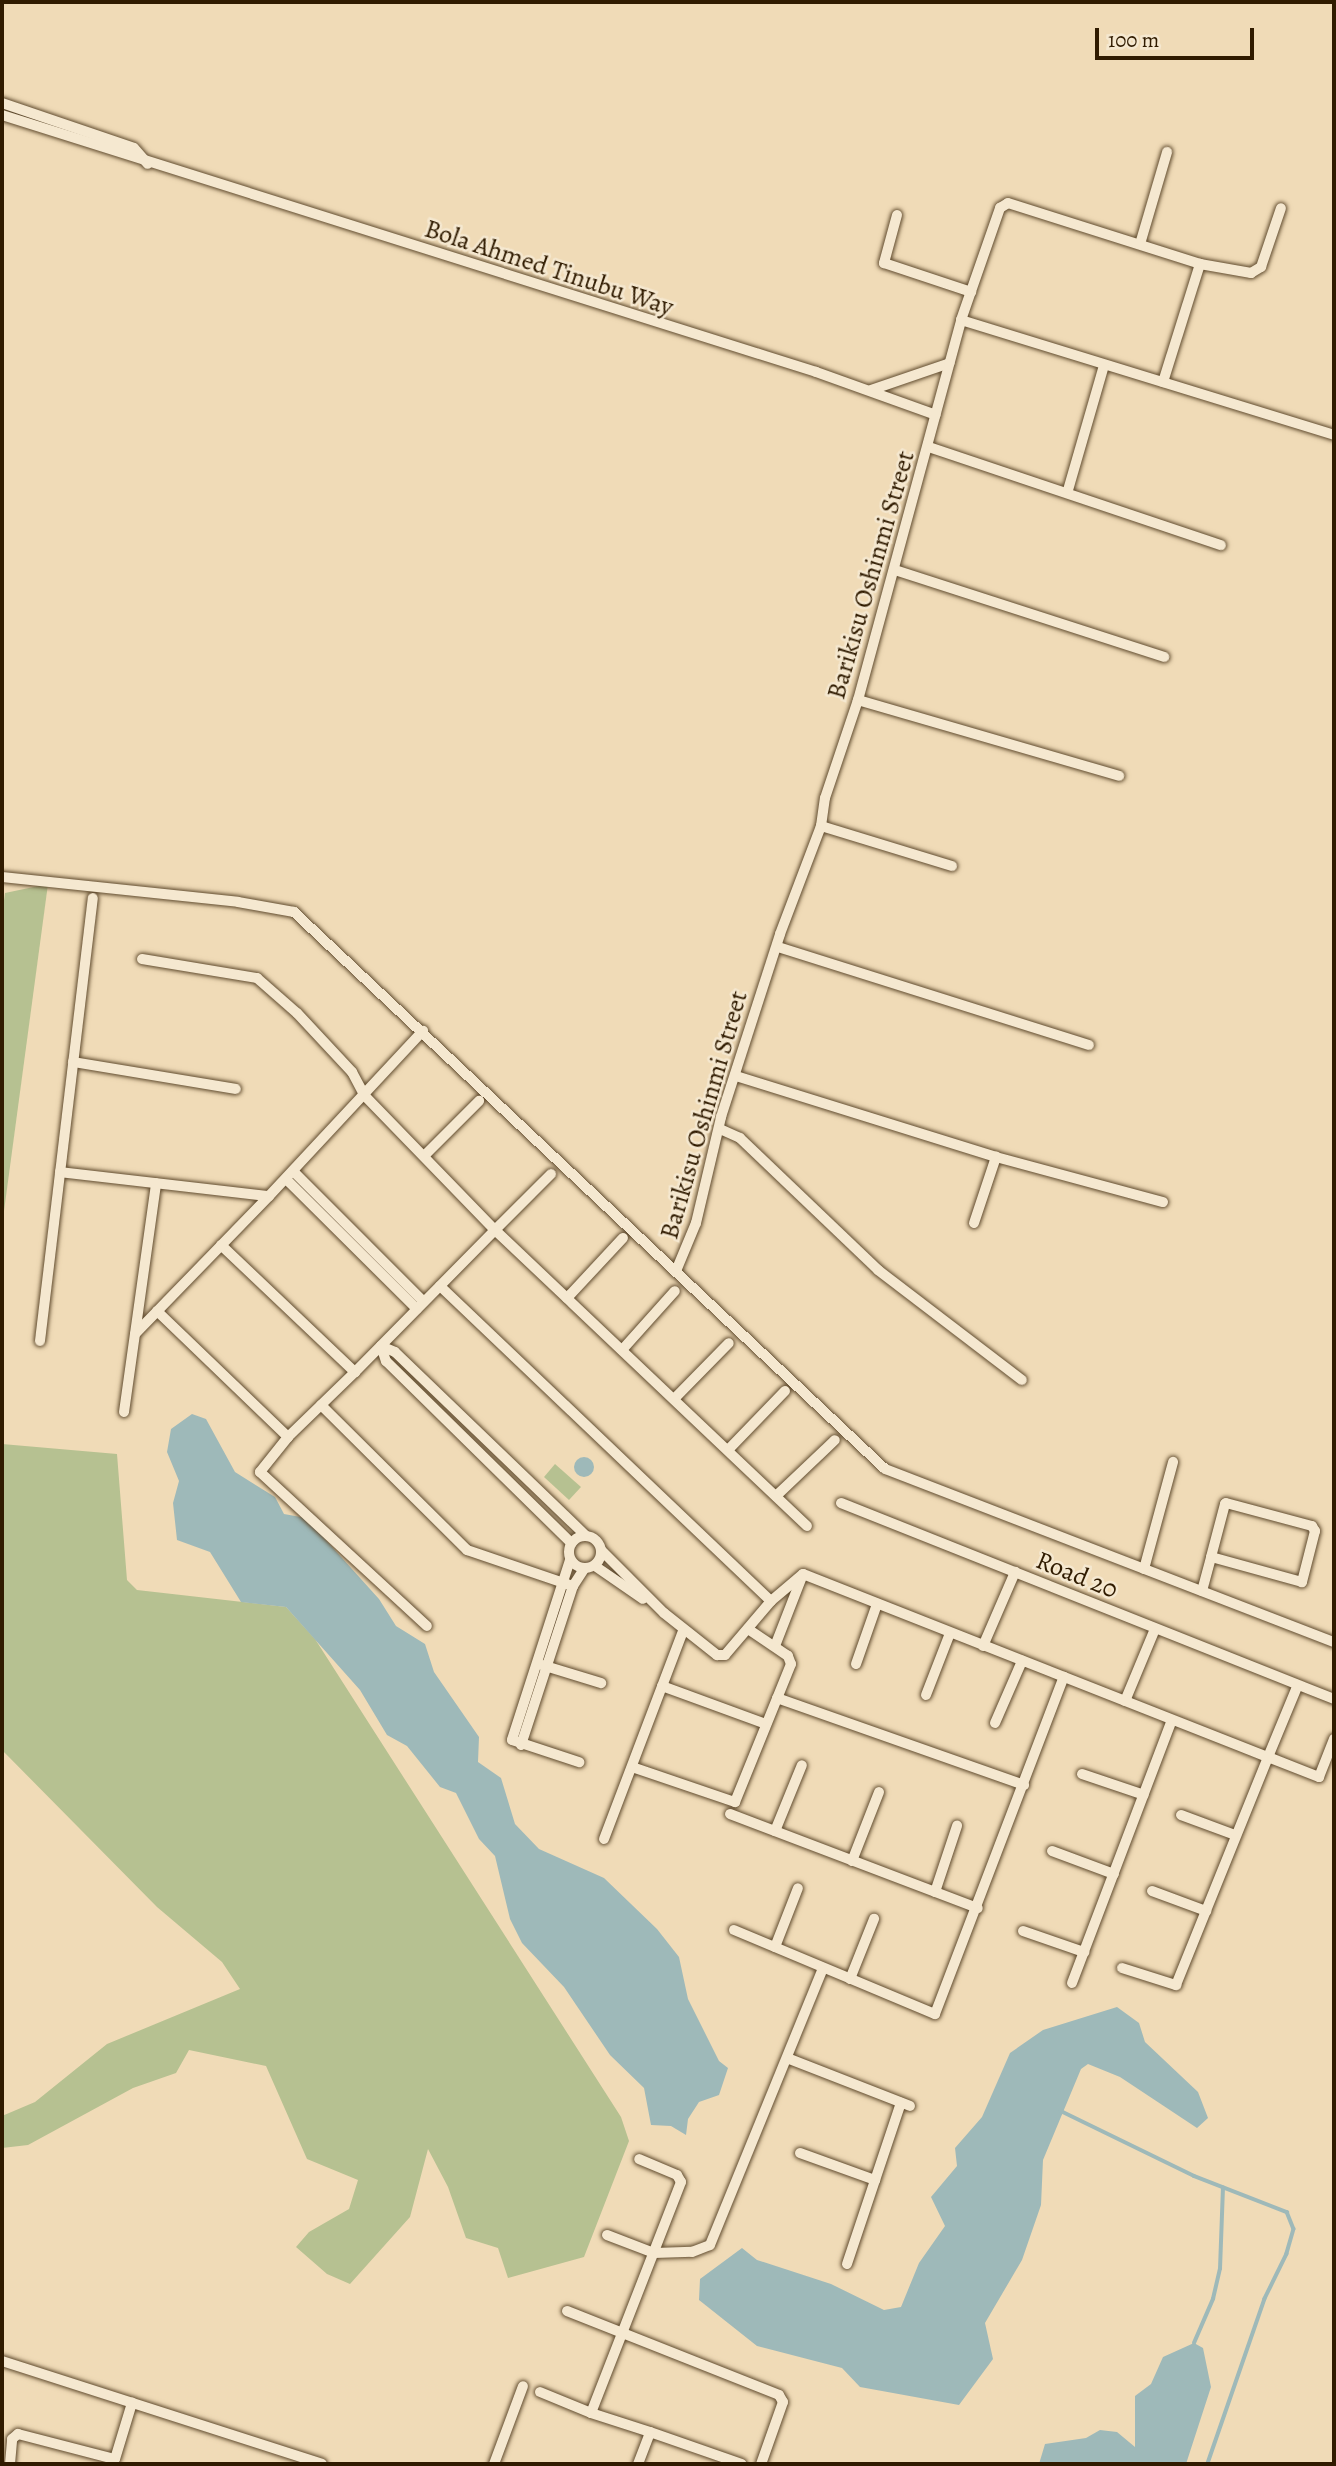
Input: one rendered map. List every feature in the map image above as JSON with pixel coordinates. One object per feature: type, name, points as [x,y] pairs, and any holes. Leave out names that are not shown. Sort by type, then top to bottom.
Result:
[{"type":"street","points":[[2,103],[134,148],[149,164]]},
{"type":"street","name":"Bola Ahmed Tinubu Way","points":[[2,116],[870,390],[936,415]]},
{"type":"street","points":[[1140,244],[1167,152]]},
{"type":"street","name":"Barikisu Oshinmi Street","points":[[676,1271],[692,1234],[736,1076],[821,826],[825,798],[858,700],[895,570],[961,320],[1003,204],[1200,264],[1255,272],[1281,208]]},
{"type":"street","points":[[897,215],[884,263],[971,292]]},
{"type":"street","points":[[1163,382],[1200,264]]},
{"type":"street","points":[[961,320],[1334,435]]},
{"type":"street","points":[[870,390],[950,363]]},
{"type":"street","points":[[1068,490],[1104,365]]},
{"type":"street","points":[[929,447],[1068,490],[1221,545]]},
{"type":"street","points":[[895,570],[1164,657]]},
{"type":"street","points":[[858,700],[1119,776]]},
{"type":"street","points":[[821,826],[952,866]]},
{"type":"street","points":[[2,877],[287,909],[423,1031],[885,1469],[1334,1642]]},
{"type":"street","points":[[40,1341],[93,898]]},
{"type":"street","points":[[778,947],[1089,1045]]},
{"type":"street","points":[[142,959],[257,978],[352,1072],[363,1095],[495,1230],[807,1526]]},
{"type":"street","points":[[135,1334],[291,1176],[423,1031]]},
{"type":"street","points":[[73,1062],[236,1089]]},
{"type":"street","points":[[736,1076],[996,1157],[1163,1202]]},
{"type":"street","points":[[424,1156],[479,1101]]},
{"type":"street","points":[[720,1129],[740,1138],[878,1270],[1023,1380]]},
{"type":"street","points":[[974,1223],[996,1157]]},
{"type":"street","points":[[60,1172],[269,1196]]},
{"type":"street","points":[[427,1626],[262,1476],[260,1468],[551,1174]]},
{"type":"street","points":[[291,1176],[420,1305]]},
{"type":"street","points":[[124,1412],[156,1183]]},
{"type":"street","points":[[567,1298],[623,1238]]},
{"type":"street","points":[[221,1245],[355,1372]]},
{"type":"street","points":[[440,1286],[771,1601]]},
{"type":"street","points":[[622,1350],[675,1291]]},
{"type":"street","points":[[157,1311],[289,1437]]},
{"type":"street","points":[[674,1399],[729,1343]]},
{"type":"street","points":[[381,1346],[395,1352],[586,1536],[596,1540],[601,1550],[664,1613],[683,1630],[722,1656],[771,1601],[803,1574]]},
{"type":"street","points":[[381,1346],[386,1361],[571,1543],[570,1560],[535,1663],[517,1743]]},
{"type":"street","points":[[728,1450],[785,1391]]},
{"type":"street","points":[[321,1405],[467,1550],[573,1586]]},
{"type":"street","points":[[776,1496],[835,1440]]},
{"type":"street","points":[[1144,1569],[1172,1462]]},
{"type":"street","name":"Road 20","points":[[841,1503],[1297,1687],[1334,1699]]},
{"type":"street","points":[[1202,1591],[1211,1557],[1226,1503],[1312,1526],[1315,1531],[1303,1582],[1211,1557]]},
{"type":"street","points":[[571,1543],[586,1536]]},
{"type":"street","points":[[517,1743],[573,1586],[601,1550]]},
{"type":"street","points":[[570,1560],[589,1567],[664,1613]]},
{"type":"street","points":[[983,1646],[1015,1572]]},
{"type":"street","points":[[803,1574],[1319,1777],[1334,1739]]},
{"type":"street","points":[[775,1646],[803,1574]]},
{"type":"street","points":[[856,1664],[877,1604]]},
{"type":"street","points":[[632,1767],[735,1802],[791,1659],[748,1629]]},
{"type":"street","points":[[1125,1701],[1155,1629]]},
{"type":"street","points":[[604,1839],[683,1630]]},
{"type":"street","points":[[926,1695],[950,1633]]},
{"type":"street","points":[[995,1723],[1022,1661]]},
{"type":"street","points":[[535,1663],[601,1683]]},
{"type":"street","points":[[734,1930],[935,2014],[978,1908],[1064,1677]]},
{"type":"street","points":[[662,1686],[766,1724]]},
{"type":"street","points":[[1122,1968],[1176,1986],[1297,1687]]},
{"type":"street","points":[[777,1698],[1024,1785]]},
{"type":"street","points":[[1072,1983],[1172,1720]]},
{"type":"street","points":[[517,1743],[579,1762]]},
{"type":"street","points":[[775,1831],[802,1765]]},
{"type":"street","points":[[1082,1774],[1144,1795]]},
{"type":"street","points":[[852,1861],[879,1792]]},
{"type":"street","points":[[730,1814],[978,1908]]},
{"type":"street","points":[[1181,1815],[1236,1835]]},
{"type":"street","points":[[935,1892],[957,1826]]},
{"type":"street","points":[[1052,1852],[1114,1874]]},
{"type":"street","points":[[775,1947],[798,1888]]},
{"type":"street","points":[[1152,1891],[1206,1911]]},
{"type":"street","points":[[850,1979],[874,1919]]},
{"type":"street","points":[[1023,1931],[1084,1952]]},
{"type":"street","points":[[607,2235],[654,2253],[692,2252],[710,2245],[823,1968]]},
{"type":"street","points":[[787,2058],[906,2104],[875,2180],[847,2264]]},
{"type":"street","points":[[800,2153],[875,2180]]},
{"type":"street","points":[[591,2413],[654,2253],[680,2178],[639,2159]]},
{"type":"street","points":[[567,2311],[779,2395],[783,2402],[761,2464]]},
{"type":"street","points":[[2,2361],[321,2464]]},
{"type":"street","points":[[494,2464],[523,2386]]},
{"type":"street","points":[[540,2392],[591,2413],[742,2464]]},
{"type":"street","points":[[10,2464],[12,2439],[18,2434],[115,2459],[132,2403]]},
{"type":"street","points":[[638,2464],[650,2432]]},
{"type":"green space","points":[[48,884],[2,1226],[2,916],[5,893]]},
{"type":"green space","points":[[2,1444],[117,1454],[127,1580],[137,1590],[286,1607],[315,1639],[621,2117],[629,2141],[584,2257],[508,2278],[498,2248],[466,2238],[448,2187],[428,2149],[410,2217],[350,2284],[327,2274],[296,2247],[309,2232],[349,2209],[358,2180],[307,2159],[266,2066],[189,2050],[176,2073],[133,2088],[28,2145],[2,2148],[2,2116],[35,2102],[107,2044],[240,1989],[222,1962],[157,1907],[2,1750]]},
{"type":"green space","points":[[555,1464],[581,1487],[569,1500],[544,1477]]},
{"type":"water","points":[[192,1414],[206,1419],[235,1472],[275,1497],[284,1514],[306,1518],[379,1599],[396,1626],[425,1644],[434,1672],[479,1737],[478,1762],[501,1778],[515,1824],[539,1849],[604,1878],[657,1929],[679,1957],[688,1999],[719,2061],[728,2068],[719,2095],[699,2102],[688,2119],[686,2135],[671,2126],[651,2125],[644,2088],[610,2055],[564,1987],[522,1943],[510,1919],[495,1856],[479,1839],[456,1793],[440,1787],[407,1746],[387,1735],[360,1690],[286,1607],[241,1602],[210,1552],[177,1540],[173,1503],[179,1481],[167,1452],[171,1429]]},
{"type":"water","points":[[584,1457],[591,1460],[594,1467],[591,1474],[584,1477],[577,1474],[574,1467],[577,1460]]},
{"type":"water","points":[[1117,2007],[1139,2023],[1145,2042],[1198,2092],[1208,2118],[1197,2128],[1120,2077],[1088,2064],[1081,2069],[1043,2160],[1041,2205],[1022,2260],[985,2323],[993,2359],[959,2405],[860,2387],[842,2368],[757,2346],[699,2300],[700,2279],[742,2248],[757,2260],[831,2284],[884,2310],[901,2307],[919,2263],[945,2226],[931,2197],[957,2166],[955,2148],[982,2117],[1010,2053],[1043,2030]]},
{"type":"water","points":[[1194,2343],[1203,2348],[1211,2387],[1186,2464],[1039,2464],[1045,2444],[1086,2438],[1100,2430],[1117,2432],[1135,2447],[1135,2396],[1151,2384],[1163,2357]]},
{"type":"waterway","points":[[1061,2111],[1194,2176],[1287,2212],[1294,2229],[1287,2254],[1265,2299],[1208,2464]]},
{"type":"waterway","points":[[1194,2343],[1213,2299],[1220,2269],[1223,2188]]}]
